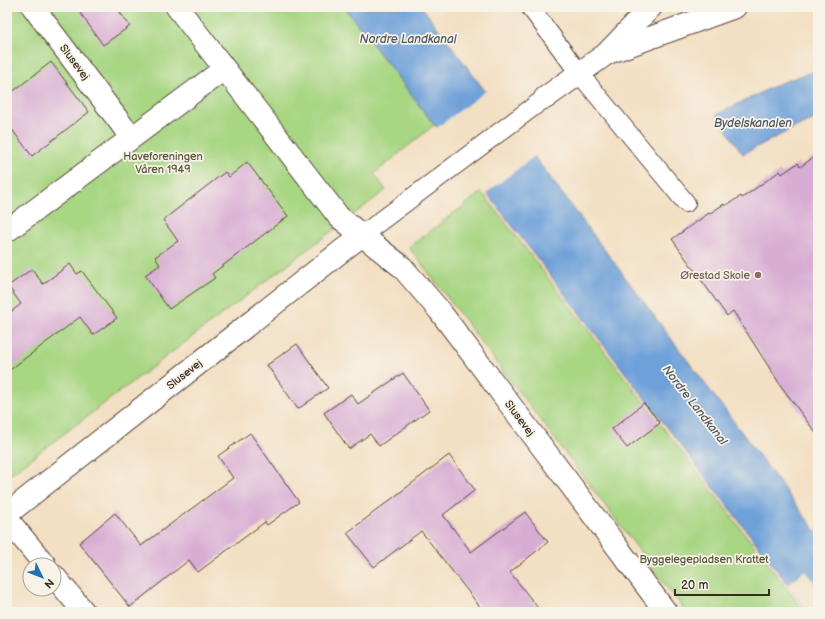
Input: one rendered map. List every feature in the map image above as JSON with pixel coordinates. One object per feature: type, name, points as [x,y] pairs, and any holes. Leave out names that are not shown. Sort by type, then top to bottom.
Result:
[{"type":"street","name":"Slusevej","points":[[33,7],[131,137]]},
{"type":"street","name":"Slusevej","points":[[177,7],[339,217],[402,267],[439,310],[666,612]]},
{"type":"street","points":[[545,98],[606,54],[651,7]]},
{"type":"street","points":[[606,54],[735,7]]},
{"type":"street","points":[[7,231],[224,68]]},
{"type":"street","name":"Slusevej","points":[[7,514],[362,235]]},
{"type":"street","points":[[7,519],[38,557]]},
{"type":"street","points":[[62,586],[84,612]]},
{"type":"lane","points":[[530,7],[579,73],[686,203]]},
{"type":"lane","points":[[362,235],[545,98]]},
{"type":"green space","name":"Haveforeningen Våren 1949","points":[[7,7],[344,7],[434,125],[374,174],[386,190],[7,477]]},
{"type":"green space","name":"Byggelegepladsen Krattet","points":[[482,192],[805,612],[686,612],[409,247]]},
{"type":"water","name":"Nordre Landkanal","points":[[344,7],[422,7],[818,534],[818,612],[809,612]]},
{"type":"water","name":"Bydelskanalen","points":[[818,70],[818,118],[802,124],[743,154],[716,115],[780,83]]},
{"type":"pier","points":[[487,90],[536,155],[485,194],[435,129]]},
{"type":"pier","points":[[805,570],[818,587],[818,612],[809,612],[788,585]]},
{"type":"building","points":[[76,7],[116,7],[130,26],[103,45]]},
{"type":"building","points":[[51,62],[89,112],[32,156],[7,123],[7,96]]},
{"type":"building","name":"Ørestad Skole","points":[[818,154],[818,436],[781,386],[733,311],[727,316],[672,239],[724,204],[725,206],[741,196],[742,198],[780,171],[782,174],[798,163],[800,167]]},
{"type":"building","points":[[247,162],[288,216],[212,274],[215,278],[169,309],[145,275],[160,265],[155,257],[178,241],[163,220],[225,172],[229,177]]},
{"type":"building","points":[[70,264],[77,274],[82,271],[117,318],[93,335],[80,317],[7,372],[7,315],[21,304],[8,286],[32,269],[43,284]]},
{"type":"building","points":[[297,344],[328,388],[298,409],[267,365]]},
{"type":"building","points":[[403,373],[429,410],[379,446],[370,434],[349,449],[324,413],[351,394],[358,404]]},
{"type":"building","points":[[644,403],[660,423],[627,448],[612,429]]},
{"type":"building","points":[[250,433],[299,502],[267,525],[265,522],[198,572],[189,560],[130,607],[79,543],[115,513],[141,546],[233,478],[218,456]]},
{"type":"building","points":[[449,455],[475,490],[443,515],[471,552],[525,512],[548,542],[510,572],[541,612],[484,612],[421,531],[374,567],[347,533]]},
{"type":"place","name":"Ørestad Skole","points":[[758,275]]}]
